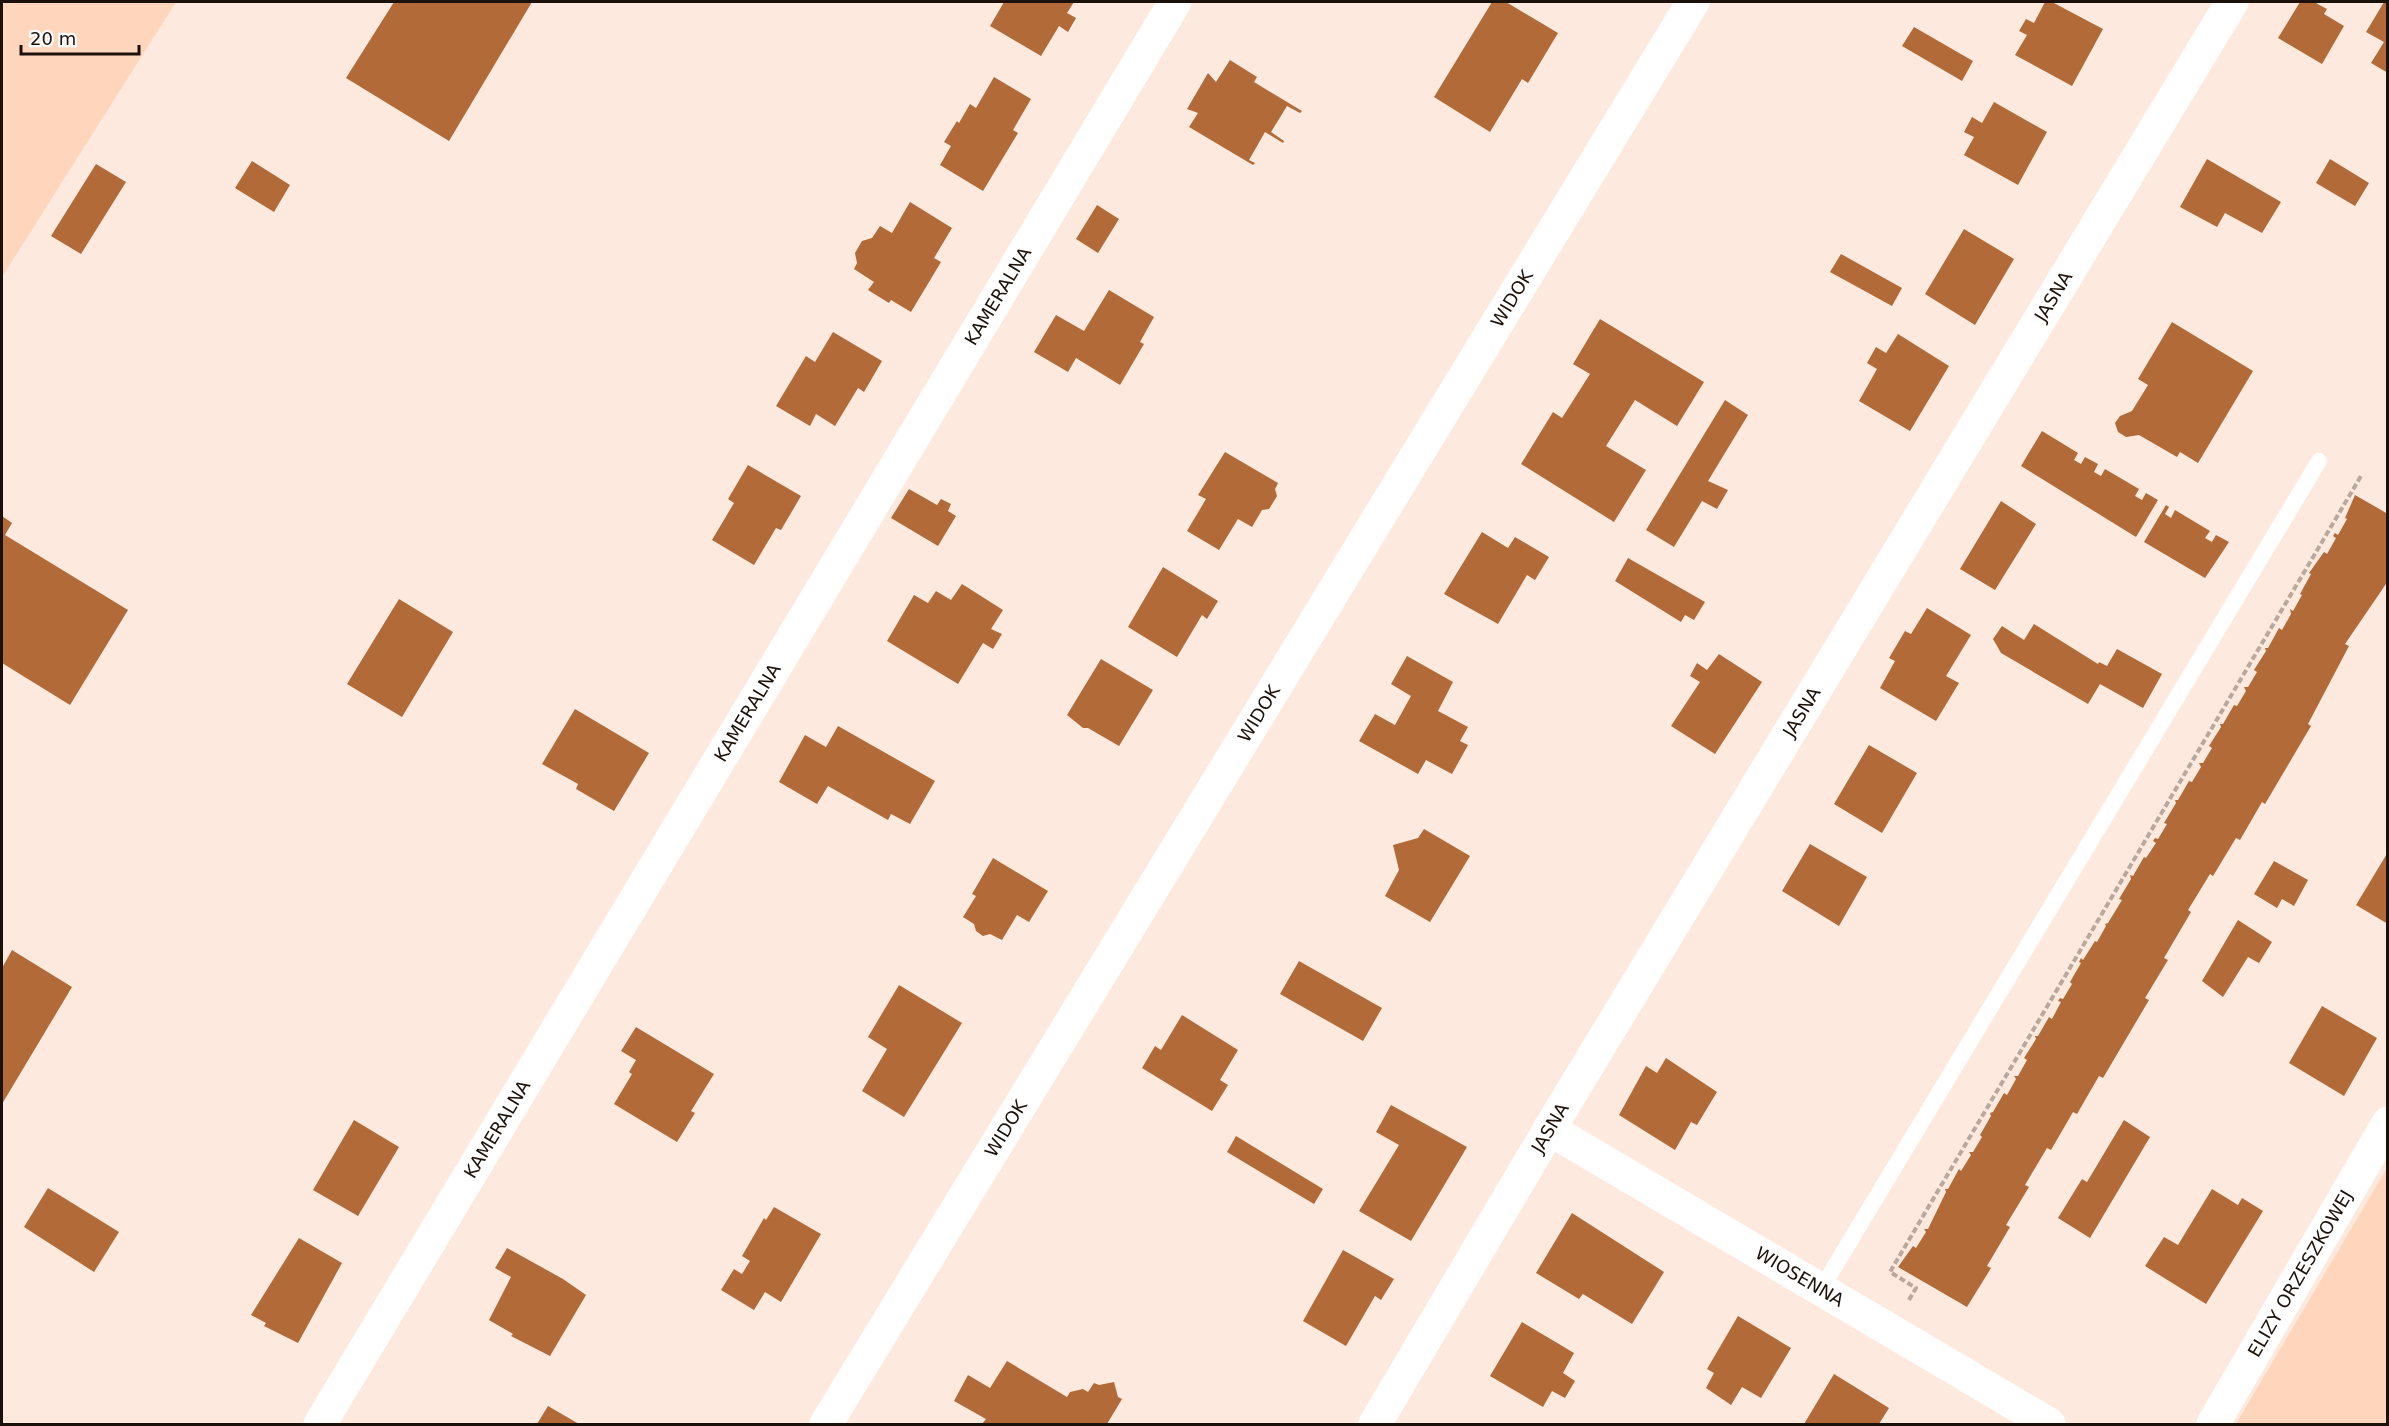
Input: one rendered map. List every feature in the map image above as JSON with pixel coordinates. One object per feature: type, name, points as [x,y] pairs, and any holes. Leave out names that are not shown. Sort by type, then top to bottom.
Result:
[{"type":"street","name":"KAMERALNA","points":[[320,1425],[1175,2]]},
{"type":"street","name":"WIDOK","points":[[826,1425],[1693,2]]},
{"type":"street","name":"JASNA","points":[[1375,1425],[1550,1129],[2232,2]]},
{"type":"street","name":"ELIZY ORZESZKOWEJ","points":[[2213,1425],[2388,1123]]},
{"type":"street","name":"WIOSENNA","points":[[1550,1129],[2049,1425]]},
{"type":"lane","points":[[1820,1291],[2319,461]]},
{"type":"path","points":[[1905,1307],[1916,1288],[1890,1272],[2361,476]]},
{"type":"shaded area","points":[[2,2],[176,2],[2,277]]},
{"type":"shaded area","points":[[2387,1168],[2387,1424],[2236,1424]]},
{"type":"building","points":[[394,2],[532,2],[449,141],[346,78]]},
{"type":"building","points":[[1004,2],[1074,2],[1067,13],[1076,18],[1068,32],[1059,26],[1041,56],[990,26]]},
{"type":"building","points":[[1492,2],[1506,2],[1558,33],[1528,83],[1522,79],[1490,132],[1434,97]]},
{"type":"building","points":[[2045,2],[2052,2],[2103,29],[2072,86],[2015,55],[2027,35],[2019,31],[2026,19],[2034,23]]},
{"type":"building","points":[[2300,2],[2314,2],[2327,9],[2324,14],[2344,26],[2322,64],[2278,38]]},
{"type":"building","points":[[2384,2],[2388,2],[2388,73],[2371,63],[2384,42],[2366,32]]},
{"type":"building","points":[[1914,27],[1973,61],[1962,81],[1902,46]]},
{"type":"building","points":[[1230,60],[1257,77],[1254,82],[1302,111],[1300,113],[1287,106],[1271,132],[1284,141],[1283,143],[1265,132],[1249,160],[1255,163],[1253,165],[1189,127],[1198,113],[1187,109],[1208,73],[1216,82]]},
{"type":"building","points":[[994,77],[1031,99],[1013,130],[1018,133],[983,191],[940,165],[951,146],[944,142],[970,104],[976,108]]},
{"type":"building","points":[[1994,102],[2047,132],[2018,185],[1964,155],[1974,137],[1964,132],[1972,117],[1982,123]]},
{"type":"building","points":[[2207,159],[2281,202],[2262,233],[2225,213],[2217,227],[2180,207]]},
{"type":"building","points":[[2330,159],[2369,183],[2355,206],[2316,183]]},
{"type":"building","points":[[252,161],[290,185],[274,212],[235,188]]},
{"type":"building","points":[[96,164],[126,182],[81,254],[51,236]]},
{"type":"building","points":[[910,202],[952,228],[934,258],[941,262],[911,312],[891,300],[889,303],[868,290],[874,282],[854,269],[857,263],[855,253],[862,241],[872,238],[880,226],[892,233]]},
{"type":"building","points":[[1097,205],[1119,219],[1098,253],[1076,239]]},
{"type":"building","points":[[1964,229],[2014,259],[1975,325],[1925,294]]},
{"type":"building","points":[[1841,254],[1902,288],[1892,306],[1830,272]]},
{"type":"building","points":[[1109,290],[1154,317],[1140,342],[1144,344],[1120,385],[1076,358],[1068,372],[1034,352],[1056,315],[1084,331]]},
{"type":"building","points":[[1600,319],[1704,382],[1677,426],[1635,400],[1606,446],[1646,470],[1614,522],[1521,464],[1553,412],[1562,418],[1590,374],[1573,364]]},
{"type":"building","points":[[2172,322],[2253,371],[2198,463],[2180,452],[2177,457],[2139,435],[2126,437],[2118,432],[2115,423],[2120,416],[2132,411],[2148,385],[2138,379]]},
{"type":"building","points":[[833,332],[882,361],[864,392],[858,388],[835,426],[816,414],[810,426],[776,406],[806,356],[815,362]]},
{"type":"building","points":[[1898,334],[1949,366],[1910,431],[1859,401],[1877,369],[1867,363],[1876,347],[1886,353]]},
{"type":"building","points":[[1725,400],[1748,415],[1708,481],[1728,490],[1717,509],[1702,501],[1674,547],[1646,530]]},
{"type":"building","points":[[2042,431],[2078,453],[2074,460],[2081,464],[2085,457],[2098,464],[2094,472],[2101,476],[2105,469],[2139,489],[2135,496],[2142,500],[2146,493],[2158,500],[2136,537],[2021,466]]},
{"type":"building","points":[[1225,452],[1278,483],[1275,489],[1277,496],[1269,509],[1262,510],[1252,527],[1238,519],[1219,550],[1187,531],[1206,499],[1198,495]]},
{"type":"building","points":[[748,465],[801,496],[781,530],[776,528],[754,565],[712,540],[734,503],[728,499]]},
{"type":"building","points":[[909,489],[937,505],[941,499],[951,504],[948,511],[956,516],[938,546],[891,518]]},
{"type":"building","points":[[2355,495],[2388,514],[2388,581],[2345,644],[2349,646],[2308,724],[2311,726],[2265,804],[2262,802],[2240,840],[2236,838],[2213,876],[2210,874],[2188,910],[2191,912],[2164,958],[2168,960],[2145,998],[2149,1000],[2103,1078],[2099,1076],[2077,1114],[2073,1112],[2051,1150],[2047,1148],[2025,1185],[2029,1187],[2006,1225],[2010,1227],[1987,1266],[1991,1268],[1967,1307],[1898,1267],[1913,1246],[1916,1248],[1926,1232],[1924,1229],[1928,1229],[1946,1192],[1945,1189],[1948,1189],[1959,1169],[1961,1171],[1971,1155],[1969,1152],[1973,1152],[1982,1137],[1980,1135],[1991,1116],[1990,1113],[1993,1112],[2004,1093],[2007,1095],[2016,1079],[2014,1076],[2018,1076],[2027,1060],[2024,1058],[2036,1039],[2035,1036],[2038,1036],[2049,1017],[2052,1019],[2061,1002],[2058,1001],[2060,998],[2063,999],[2072,984],[2070,982],[2081,963],[2079,962],[2081,958],[2083,960],[2095,941],[2097,942],[2105,924],[2108,923],[2122,900],[2119,899],[2131,879],[2130,875],[2133,876],[2144,857],[2146,858],[2156,843],[2153,841],[2155,838],[2158,839],[2167,824],[2164,823],[2176,803],[2175,800],[2178,800],[2189,781],[2192,782],[2201,767],[2199,763],[2203,763],[2212,748],[2209,746],[2221,727],[2220,724],[2223,724],[2234,705],[2237,706],[2246,691],[2244,687],[2248,687],[2257,672],[2254,670],[2266,651],[2265,648],[2268,648],[2279,628],[2282,630],[2291,614],[2290,609],[2293,611],[2311,574],[2309,573],[2324,552],[2327,554],[2336,538],[2333,536],[2335,533],[2338,535],[2347,519],[2345,518]]},
{"type":"building","points":[[2001,501],[2036,524],[1995,590],[1960,569]]},
{"type":"building","points":[[2166,505],[2169,507],[2165,514],[2171,518],[2175,510],[2210,531],[2205,538],[2212,542],[2216,535],[2229,542],[2205,578],[2144,542]]},
{"type":"building","points":[[2,516],[12,523],[5,535],[128,610],[70,705],[2,663]]},
{"type":"building","points":[[1482,532],[1508,548],[1515,537],[1549,557],[1535,580],[1527,575],[1498,624],[1444,594]]},
{"type":"building","points":[[1628,558],[1705,602],[1694,620],[1685,615],[1681,622],[1615,581]]},
{"type":"building","points":[[1163,567],[1218,601],[1207,619],[1202,615],[1177,657],[1128,627]]},
{"type":"building","points":[[962,584],[1003,610],[991,629],[1002,634],[993,649],[983,643],[958,684],[887,641],[914,595],[928,603],[936,591],[951,600]]},
{"type":"building","points":[[399,599],[453,632],[402,717],[347,684]]},
{"type":"building","points":[[1927,608],[1971,635],[1946,676],[1959,683],[1936,721],[1880,688],[1895,661],[1889,658],[1905,631],[1911,634]]},
{"type":"building","points":[[2034,624],[2098,664],[2099,662],[2107,666],[2117,649],[2162,674],[2143,708],[2100,684],[2088,704],[2001,653],[1993,639],[2002,626],[2024,640]]},
{"type":"building","points":[[1719,654],[1762,682],[1715,754],[1671,726],[1700,682],[1690,676],[1697,663],[1707,670]]},
{"type":"building","points":[[1407,656],[1453,682],[1438,711],[1468,727],[1460,741],[1468,745],[1452,774],[1426,760],[1418,774],[1359,741],[1375,714],[1395,725],[1411,696],[1391,684]]},
{"type":"building","points":[[1101,659],[1153,690],[1119,746],[1088,728],[1083,728],[1067,715]]},
{"type":"building","points":[[575,709],[649,753],[614,811],[576,789],[578,784],[542,764]]},
{"type":"building","points":[[838,726],[935,781],[910,824],[891,814],[888,820],[828,786],[817,804],[779,782],[805,735],[826,747]]},
{"type":"building","points":[[1869,745],[1917,773],[1882,833],[1834,804]]},
{"type":"building","points":[[1424,829],[1470,856],[1430,922],[1385,896],[1399,870],[1393,845],[1418,838]]},
{"type":"building","points":[[1810,844],[1867,877],[1839,926],[1782,891]]},
{"type":"building","points":[[2388,852],[2388,924],[2356,905]]},
{"type":"building","points":[[993,858],[1048,891],[1029,922],[1017,915],[1002,940],[990,934],[983,936],[976,931],[974,924],[963,917],[976,896],[972,894]]},
{"type":"building","points":[[2274,861],[2308,880],[2294,906],[2282,899],[2277,908],[2254,894]]},
{"type":"building","points":[[2238,920],[2272,942],[2259,963],[2248,957],[2223,997],[2202,981]]},
{"type":"building","points":[[12,950],[72,987],[2,1104],[2,968]]},
{"type":"building","points":[[1299,961],[1382,1008],[1363,1041],[1280,994]]},
{"type":"building","points":[[899,985],[962,1023],[904,1117],[862,1091],[887,1049],[868,1037]]},
{"type":"building","points":[[2322,1006],[2377,1038],[2344,1096],[2289,1063]]},
{"type":"building","points":[[1182,1015],[1238,1050],[1220,1080],[1228,1085],[1212,1111],[1142,1068],[1155,1046],[1161,1050]]},
{"type":"building","points":[[636,1027],[714,1074],[691,1111],[695,1113],[677,1142],[614,1104],[632,1074],[629,1072],[636,1060],[621,1051]]},
{"type":"building","points":[[1666,1058],[1717,1092],[1697,1125],[1691,1122],[1675,1150],[1619,1115],[1646,1066],[1657,1073]]},
{"type":"building","points":[[1391,1105],[1467,1147],[1411,1241],[1359,1211],[1399,1145],[1376,1132]]},
{"type":"building","points":[[354,1120],[399,1147],[358,1216],[313,1190]]},
{"type":"building","points":[[2124,1120],[2150,1137],[2090,1238],[2058,1218],[2082,1179],[2087,1182]]},
{"type":"building","points":[[1236,1136],[1323,1189],[1314,1204],[1227,1152]]},
{"type":"building","points":[[48,1188],[119,1232],[94,1272],[24,1227]]},
{"type":"building","points":[[2212,1189],[2238,1205],[2242,1198],[2263,1211],[2206,1304],[2145,1266],[2164,1237],[2178,1245]]},
{"type":"building","points":[[774,1207],[821,1234],[781,1302],[765,1292],[754,1310],[721,1290],[734,1269],[742,1274],[750,1261],[742,1256],[764,1218],[766,1220]]},
{"type":"building","points":[[1572,1213],[1664,1272],[1632,1324],[1583,1294],[1579,1299],[1536,1273]]},
{"type":"building","points":[[299,1238],[342,1263],[298,1343],[264,1326],[266,1323],[251,1315]]},
{"type":"building","points":[[507,1248],[563,1279],[586,1295],[550,1356],[511,1336],[513,1334],[489,1320],[511,1277],[495,1268]]},
{"type":"building","points":[[1343,1250],[1394,1279],[1381,1300],[1375,1296],[1346,1346],[1303,1321]]},
{"type":"building","points":[[1738,1316],[1791,1348],[1761,1398],[1742,1387],[1731,1405],[1706,1388],[1714,1373],[1707,1369]]},
{"type":"building","points":[[1522,1322],[1574,1353],[1563,1373],[1575,1381],[1565,1398],[1552,1391],[1543,1407],[1490,1376]]},
{"type":"building","points":[[1007,1361],[1067,1397],[1070,1392],[1083,1389],[1088,1392],[1094,1383],[1099,1385],[1114,1382],[1118,1397],[1122,1399],[1107,1424],[982,1424],[986,1419],[954,1401],[968,1375],[990,1388]]},
{"type":"building","points":[[1834,1374],[1889,1408],[1879,1424],[1804,1424]]},
{"type":"building","points":[[548,1406],[579,1424],[537,1424]]}]
